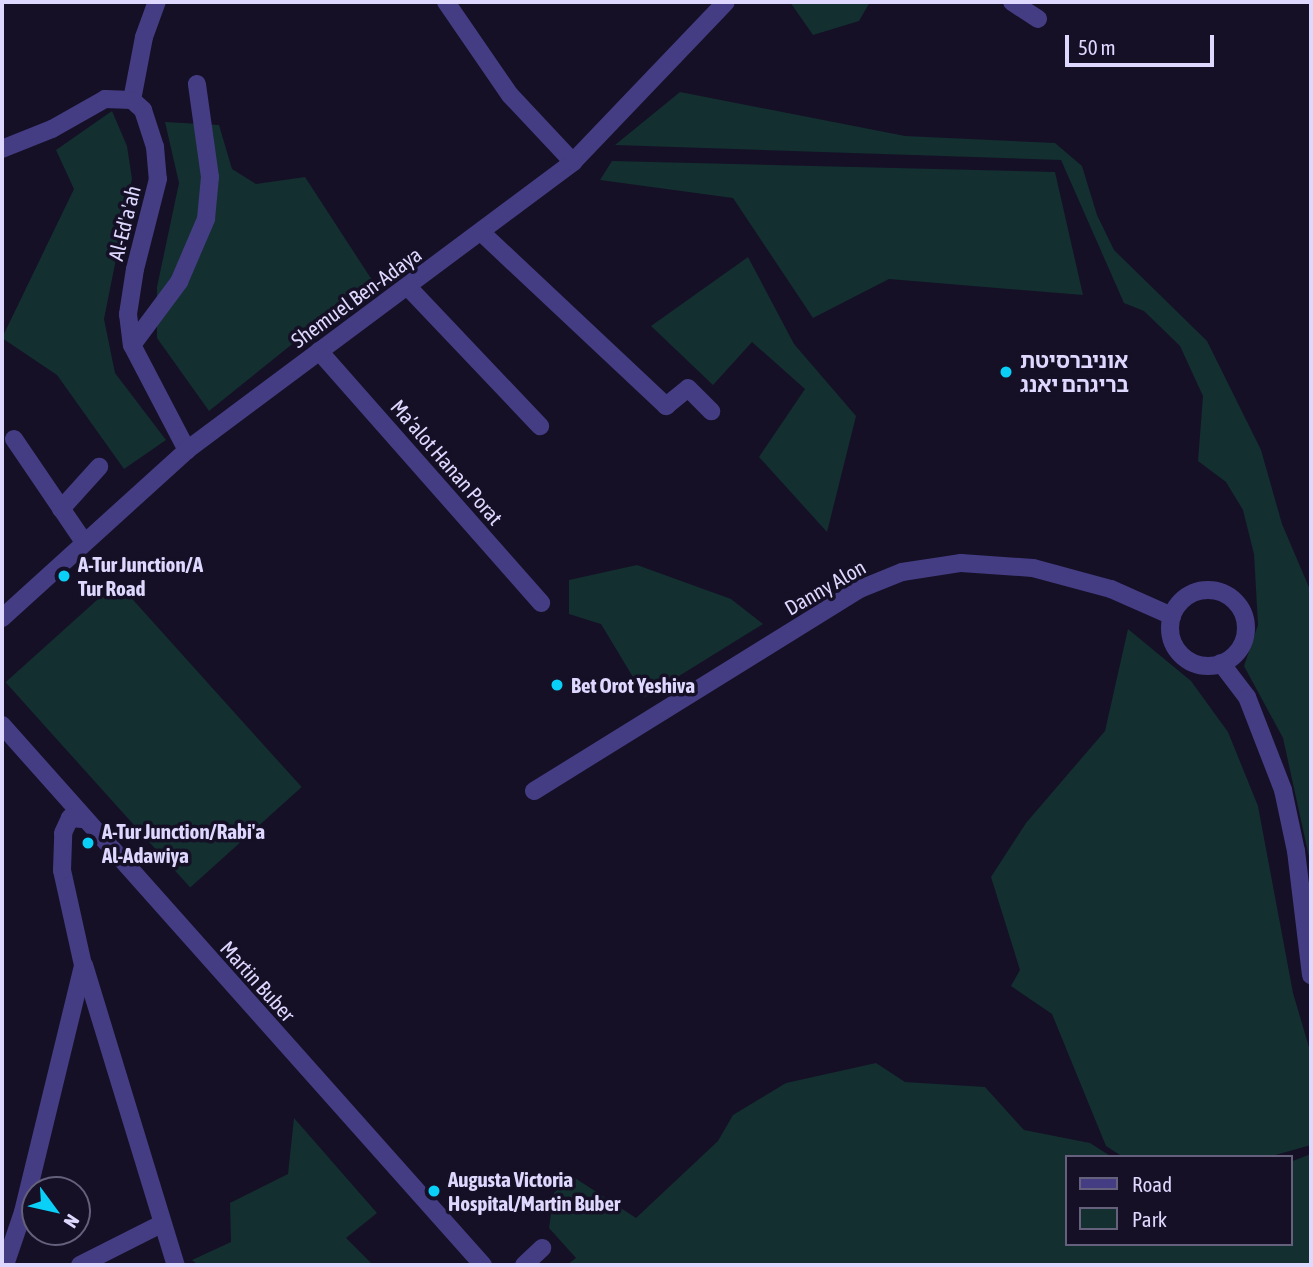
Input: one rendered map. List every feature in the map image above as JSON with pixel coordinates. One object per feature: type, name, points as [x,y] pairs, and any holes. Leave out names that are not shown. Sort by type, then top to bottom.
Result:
[{"type":"street","points":[[2,149],[52,129],[105,99],[132,100],[144,37],[157,2]]},
{"type":"street","points":[[446,2],[510,94],[573,162]]},
{"type":"street","name":"Shemuel Ben-Adaya","points":[[2,618],[187,450],[482,233],[573,162],[726,2]]},
{"type":"street","points":[[1012,2],[1038,19]]},
{"type":"street","points":[[132,345],[180,282],[206,219],[210,177],[198,84]]},
{"type":"street","name":"Al-Ed'a'ah","points":[[132,100],[149,120],[158,179],[135,269],[128,314],[132,345],[187,450]]},
{"type":"street","points":[[482,233],[666,406],[688,388],[710,411]]},
{"type":"street","points":[[408,287],[540,426]]},
{"type":"street","name":"Ma’alot Hanan Porat","points":[[319,351],[541,603]]},
{"type":"street","points":[[14,439],[84,542]]},
{"type":"street","points":[[61,509],[99,467]]},
{"type":"street","name":"Danny Alon","points":[[534,791],[860,589],[902,572],[961,563],[1033,568],[1111,589],[1172,616]]},
{"type":"street","points":[[1217,591],[1231,598],[1240,608],[1245,631],[1234,654],[1221,663],[1203,666],[1183,657],[1170,634],[1172,616],[1192,593],[1217,591]]},
{"type":"street","points":[[1221,663],[1247,697],[1283,790],[1296,851],[1311,975]]},
{"type":"street","name":"Martin Buber","points":[[2,725],[82,819],[483,1265]]},
{"type":"street","points":[[82,819],[70,818],[64,833],[62,870],[83,965],[161,1224],[176,1265]]},
{"type":"street","points":[[5,1265],[23,1212],[83,965]]},
{"type":"street","points":[[80,1265],[161,1224]]},
{"type":"street","points":[[524,1265],[542,1248]]},
{"type":"green space","points":[[790,2],[870,2],[859,21],[813,35]]},
{"type":"green space","points":[[680,92],[905,136],[1055,143],[1082,166],[1097,215],[1114,250],[1207,341],[1261,450],[1282,524],[1311,592],[1311,866],[1283,738],[1244,666],[1258,625],[1254,554],[1243,510],[1226,482],[1198,461],[1203,396],[1180,346],[1144,311],[1124,303],[1061,160],[615,145]]},
{"type":"green space","points":[[112,111],[127,146],[132,179],[104,319],[115,373],[166,440],[124,469],[57,375],[2,338],[74,189],[56,150]]},
{"type":"green space","points":[[165,122],[219,125],[232,169],[256,184],[305,177],[372,280],[209,411],[157,338],[157,287],[179,183]]},
{"type":"green space","points":[[612,161],[1055,172],[1083,295],[889,279],[813,318],[733,198],[600,180]]},
{"type":"green space","points":[[748,257],[794,344],[856,416],[827,532],[759,457],[805,389],[752,342],[713,385],[651,326]]},
{"type":"green space","points":[[637,565],[731,599],[763,624],[645,697],[601,624],[569,614],[569,580]]},
{"type":"green space","points":[[117,582],[302,787],[190,887],[6,682]]},
{"type":"green space","points":[[1128,629],[1191,681],[1228,732],[1258,806],[1293,993],[1311,1054],[1311,1145],[1275,1155],[1120,1155],[1106,1146],[1052,1014],[1011,986],[1020,970],[991,877],[1026,823],[1105,731]]},
{"type":"green space","points":[[876,1063],[905,1082],[985,1087],[1024,1130],[1090,1143],[1109,1155],[1064,1155],[1064,1246],[1292,1246],[1292,1161],[1311,1154],[1311,1265],[567,1265],[576,1258],[549,1228],[554,1193],[572,1176],[636,1218],[718,1141],[733,1115],[786,1083]]},
{"type":"green space","points":[[294,1118],[377,1213],[346,1238],[373,1265],[198,1265],[192,1260],[231,1242],[230,1203],[288,1174]]},
{"type":"place","name":"אוניברסיטת בריגהם יאנג","points":[[1006,372]]},
{"type":"place","name":"A-Tur Junction/A Tur Road","points":[[64,576]]},
{"type":"place","name":"Bet Orot Yeshiva","points":[[557,685]]},
{"type":"place","name":"A-Tur Junction/Rabi'a Al-Adawiya","points":[[88,843]]},
{"type":"place","name":"Augusta Victoria Hospital/Martin Buber","points":[[434,1191]]}]
